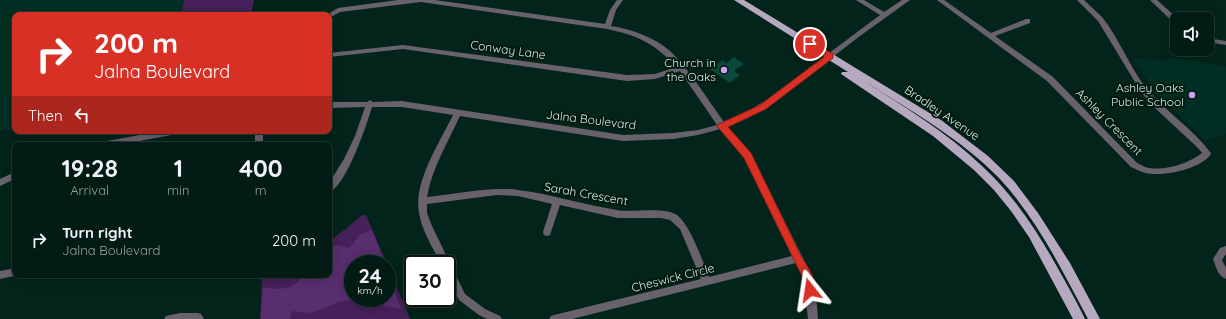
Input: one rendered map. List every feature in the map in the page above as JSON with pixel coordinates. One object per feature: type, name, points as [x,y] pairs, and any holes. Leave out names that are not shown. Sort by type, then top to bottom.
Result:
[{"type":"main road","name":"Bradley Avenue","points":[[733,0],[827,58],[938,123],[964,142],[1010,184],[1040,223],[1094,319]]},
{"type":"main road","name":"Bradley Avenue","points":[[738,0],[827,58],[932,130],[962,153],[991,180],[1016,210],[1030,230],[1079,319]]},
{"type":"street","points":[[332,14],[338,10],[421,0],[607,27],[623,30],[651,41],[667,52],[681,68],[722,126],[748,156],[807,275],[813,319]]},
{"type":"street","points":[[607,27],[613,10],[620,0]]},
{"type":"street","points":[[859,0],[885,15]]},
{"type":"street","name":"Jalna Boulevard","points":[[332,105],[370,103],[402,104],[623,138],[656,138],[686,135],[722,126],[763,107],[907,0]]},
{"type":"street","name":"Ashley Crescent","points":[[940,0],[1050,79],[1134,165],[1147,170],[1166,170],[1183,167],[1200,160],[1207,154],[1200,144],[1150,98],[1132,74],[1099,18],[1080,0]]},
{"type":"street","points":[[1153,0],[1170,16]]},
{"type":"street","points":[[990,36],[1028,21]]},
{"type":"street","points":[[1214,41],[1226,43]]},
{"type":"street","name":"Conway Lane","points":[[332,55],[403,47],[643,79],[658,76],[681,68]]},
{"type":"street","points":[[332,186],[336,182],[357,141],[370,103]]},
{"type":"street","points":[[441,255],[429,230],[423,212],[422,194],[458,113]]},
{"type":"street","points":[[118,142],[161,134]]},
{"type":"street","points":[[0,183],[12,177]]},
{"type":"street","name":"Sarah Crescent","points":[[422,201],[497,192],[518,193],[618,214],[661,214],[673,217],[683,227],[707,282]]},
{"type":"street","points":[[547,232],[557,202]]},
{"type":"street","points":[[1226,250],[1223,251],[1217,259],[1221,269],[1226,275]]},
{"type":"street","name":"Cheswick Circle","points":[[554,319],[798,259]]},
{"type":"street","points":[[0,274],[12,272]]},
{"type":"street","points":[[456,285],[462,297],[482,312],[497,319]]},
{"type":"street","points":[[169,319],[180,317],[198,317],[199,319]]},
{"type":"shaded area","points":[[0,0],[184,0],[182,12],[12,12],[12,129],[0,131]]},
{"type":"shaded area","points":[[184,0],[254,0],[252,12],[182,12]]},
{"type":"shaded area","name":"Ashley Oaks Public School","points":[[1169,57],[1226,66],[1226,134],[1205,140],[1152,88],[1133,58],[1167,61]]},
{"type":"shaded area","points":[[362,215],[366,215],[383,255],[344,255],[344,307],[396,307],[396,286],[410,319],[260,319],[262,278],[332,278],[332,239]]},
{"type":"shaded area","points":[[372,230],[382,255],[344,255],[344,301],[309,313],[292,311],[290,319],[261,319],[263,287],[280,289],[290,287],[301,278],[332,278],[332,247],[337,245],[349,248],[361,234]]},
{"type":"shaded area","points":[[396,295],[401,309],[390,307],[396,307]]},
{"type":"building","name":"Church in the Oaks","points":[[734,57],[744,64],[734,71],[740,75],[730,83],[710,69],[723,60],[726,63]]},
{"type":"place","name":"Church in the Oaks","points":[[724,70]]},
{"type":"place","name":"Ashley Oaks Public School","points":[[1192,95]]},
{"type":"route","points":[[810,44],[830,56],[763,107],[740,119],[722,126],[748,156],[807,275],[810,290]]}]
